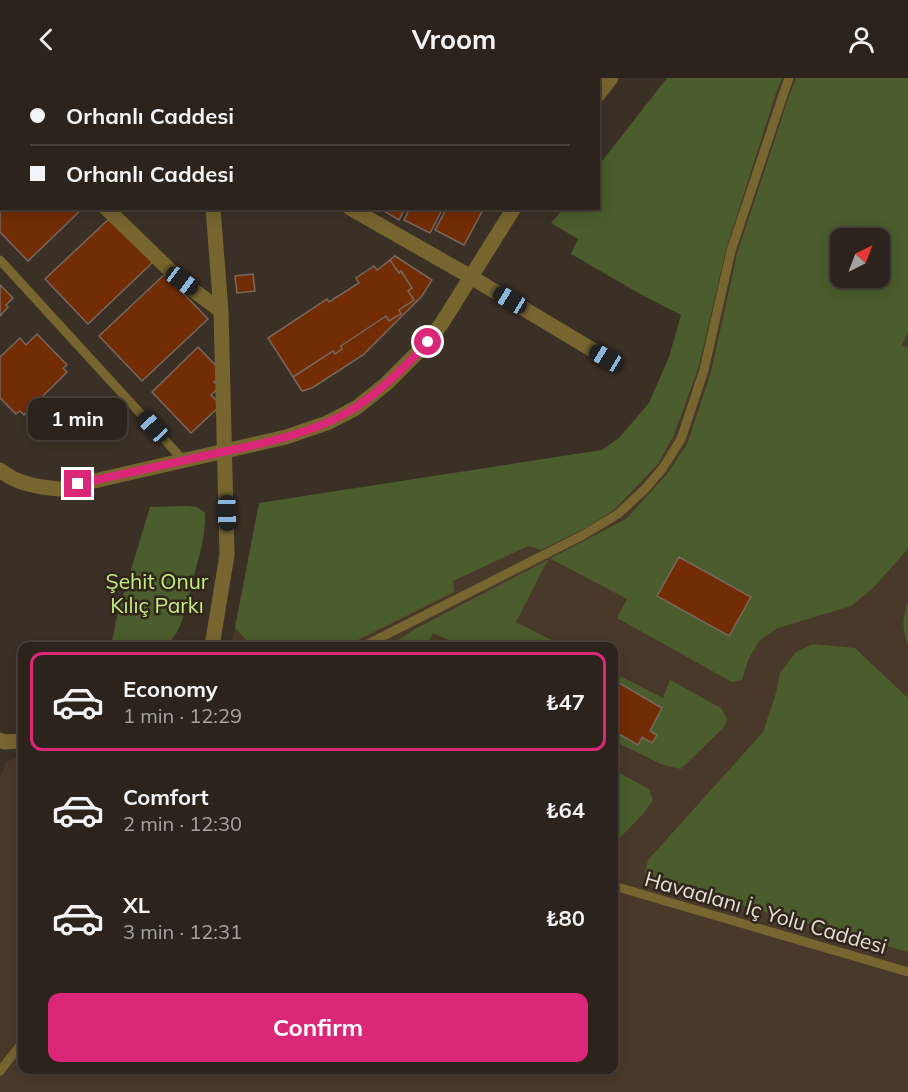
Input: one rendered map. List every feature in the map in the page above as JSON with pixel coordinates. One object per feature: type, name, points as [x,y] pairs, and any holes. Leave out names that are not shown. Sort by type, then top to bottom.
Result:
[{"type":"street","points":[[108,210],[182,281],[221,311]]},
{"type":"street","points":[[213,210],[221,311],[227,555],[213,642]]},
{"type":"street","points":[[354,210],[606,358]]},
{"type":"street","points":[[0,470],[21,482],[59,489],[226,452],[286,437],[327,423],[356,408],[386,384],[428,342],[513,210]]},
{"type":"street","points":[[0,740],[18,741]]},
{"type":"lane","points":[[372,642],[592,530],[618,514],[645,489],[663,468],[681,439],[701,380],[732,251],[789,78]]},
{"type":"lane","points":[[0,260],[184,461]]},
{"type":"lane","name":"Havaalanı İç Yolu Caddesi","points":[[618,887],[908,972]]},
{"type":"lane","points":[[0,1071],[18,1048]]},
{"type":"shaded area","points":[[692,78],[908,78],[908,1092],[0,1092],[0,778],[6,762],[18,757],[18,1074],[618,1074],[618,642],[232,642],[259,503],[602,450],[619,438],[649,403],[669,357],[685,301]]},
{"type":"green space","points":[[667,78],[782,78],[726,250],[698,369],[674,435],[658,464],[614,510],[587,527],[541,550],[528,546],[453,581],[454,592],[354,642],[248,642],[235,628],[259,503],[602,450],[619,438],[649,403],[669,357],[681,315],[571,254],[578,239],[551,223],[562,210],[600,210],[600,164]]},
{"type":"green space","points":[[796,78],[908,78],[908,333],[902,345],[908,348],[908,549],[872,589],[851,606],[778,628],[760,640],[748,660],[742,680],[732,682],[617,618],[627,599],[550,559],[626,519],[667,474],[687,444],[711,372],[737,254]]},
{"type":"green space","name":"Şehit Onur Kılıç Parkı","points":[[150,507],[197,507],[205,513],[203,539],[184,614],[170,642],[112,642],[117,616]]},
{"type":"green space","points":[[548,560],[516,622],[555,642],[453,642],[433,633],[428,642],[397,642]]},
{"type":"green space","points":[[908,602],[908,645],[904,624]]},
{"type":"green space","points":[[813,644],[855,648],[908,698],[908,952],[644,878],[648,860],[763,732],[780,673],[796,652]]},
{"type":"green space","points":[[618,675],[663,698],[670,680],[721,708],[727,719],[724,727],[681,769],[663,765],[618,743]]},
{"type":"green space","points":[[618,772],[649,789],[653,800],[618,840]]},
{"type":"building","points":[[0,210],[81,210],[28,261],[0,232]]},
{"type":"building","points":[[382,210],[404,210],[399,220]]},
{"type":"building","points":[[409,210],[442,210],[430,233],[404,220]]},
{"type":"building","points":[[446,210],[483,210],[464,245],[435,230]]},
{"type":"building","points":[[111,217],[153,262],[88,324],[45,279]]},
{"type":"building","points":[[395,256],[432,280],[422,296],[363,355],[312,388],[302,391],[293,377],[333,351],[335,354],[342,349],[341,346],[386,316],[389,321],[401,314],[399,310],[414,300],[408,291],[412,288],[401,271],[399,273],[390,260]]},
{"type":"building","points":[[390,260],[399,273],[401,271],[412,288],[408,291],[414,300],[399,310],[401,314],[389,321],[386,316],[341,346],[342,349],[335,354],[333,351],[293,377],[268,338],[327,299],[329,302],[359,283],[356,278],[374,266],[377,270]]},
{"type":"building","points":[[165,274],[208,319],[142,381],[99,336]]},
{"type":"building","points":[[253,274],[255,291],[237,293],[235,276]]},
{"type":"building","points":[[0,285],[13,298],[0,316]]},
{"type":"building","points":[[37,334],[67,365],[63,368],[67,372],[24,415],[20,411],[16,414],[0,398],[0,357],[20,338],[26,345]]},
{"type":"building","points":[[198,347],[223,373],[214,382],[220,387],[211,395],[221,405],[191,433],[152,392]]},
{"type":"building","points":[[679,557],[751,597],[729,636],[657,596]]},
{"type":"building","points":[[618,682],[662,708],[650,731],[657,735],[652,743],[642,737],[638,745],[618,733]]},
{"type":"route","points":[[78,484],[286,437],[327,423],[356,408],[386,384],[428,342]]}]
